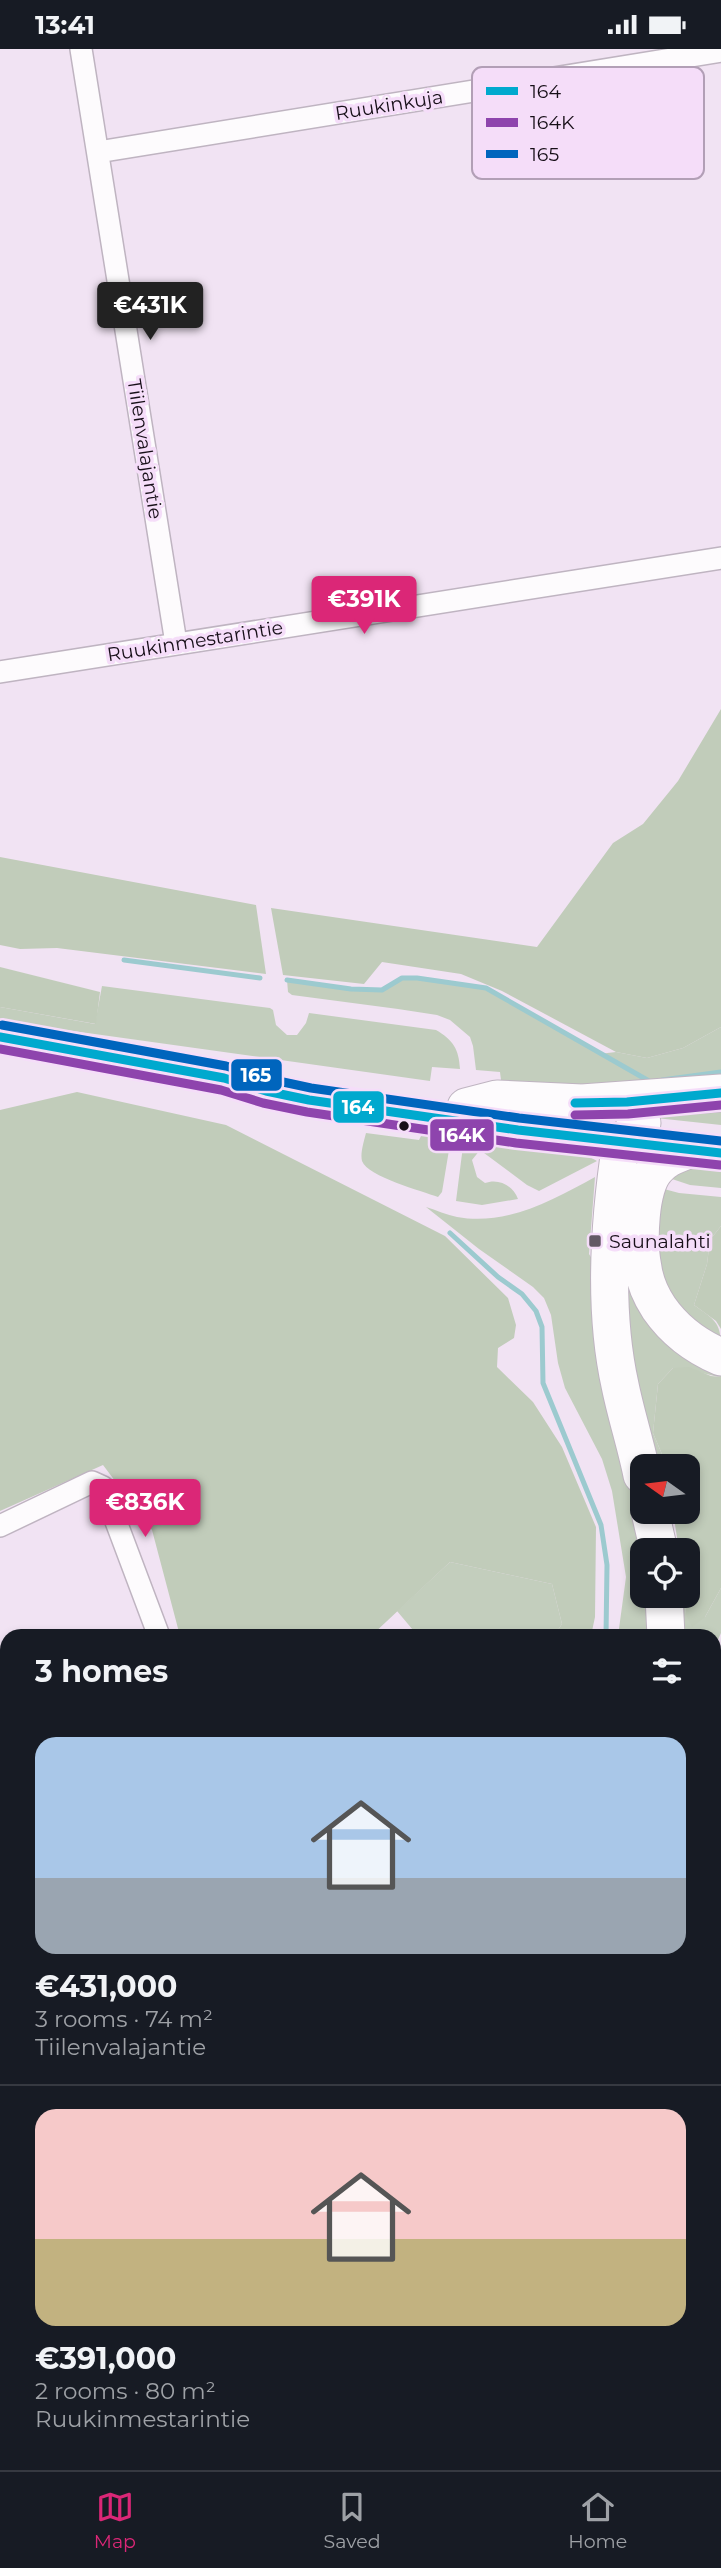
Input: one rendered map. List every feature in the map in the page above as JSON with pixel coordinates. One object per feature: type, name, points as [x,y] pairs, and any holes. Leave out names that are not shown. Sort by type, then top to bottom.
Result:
[{"type":"highway","points":[[488,1111],[721,1093]]},
{"type":"highway","points":[[631,1133],[610,1272],[612,1331],[620,1384],[637,1454]]},
{"type":"highway","points":[[704,1151],[668,1157],[656,1168],[647,1184],[642,1217],[642,1267],[658,1307],[678,1331],[704,1350],[721,1357]]},
{"type":"highway","points":[[665,1608],[666,1629]]},
{"type":"main road","points":[[0,1037],[224,1078],[257,1090],[426,1110],[488,1111],[631,1133],[704,1151]]},
{"type":"main road","points":[[631,1133],[721,1132]]},
{"type":"street","name":"Tiilenvalajantie","points":[[81,49],[176,643]]},
{"type":"street","name":"Ruukinkuja","points":[[622,67],[721,51]]},
{"type":"street","name":"Ruukinkuja","points":[[98,152],[472,91]]},
{"type":"street","name":"Ruukinmestarintie","points":[[0,672],[721,558]]},
{"type":"street","points":[[0,1526],[92,1482],[103,1486],[156,1629]]},
{"type":"green space","points":[[721,709],[721,1027],[683,1048],[647,1058],[616,1052],[502,991],[461,974],[382,962],[364,984],[283,975],[271,908],[537,947],[613,843],[643,824],[678,781]]},
{"type":"green space","points":[[0,857],[256,905],[266,974],[57,948],[20,949],[0,945]]},
{"type":"green space","points":[[0,967],[100,992],[96,1024],[0,1007]]},
{"type":"green space","points":[[402,978],[486,988],[599,1054],[616,1052],[647,1058],[683,1048],[721,1027],[721,1082],[502,1088],[500,1072],[476,1070],[470,1037],[450,1020],[437,1015],[292,995],[288,992],[287,980],[351,989],[382,990]]},
{"type":"green space","points":[[102,986],[270,1008],[273,1010],[276,1025],[287,1035],[297,1035],[306,1023],[309,1013],[436,1030],[454,1046],[460,1069],[432,1067],[430,1081],[66,1030],[0,1028],[0,1007],[95,1024]]},
{"type":"green space","points":[[77,1092],[226,1125],[445,1236],[508,1298],[516,1325],[514,1338],[498,1348],[497,1367],[533,1402],[562,1447],[596,1527],[595,1617],[592,1629],[559,1629],[562,1624],[552,1584],[450,1562],[378,1629],[178,1629],[152,1530],[103,1465],[0,1511],[0,1110]]},
{"type":"green space","points":[[721,1103],[721,1125],[628,1115]]},
{"type":"green space","points":[[423,1132],[436,1134],[450,1144],[442,1192],[438,1197],[384,1178],[366,1167],[362,1161],[366,1133],[419,1140]]},
{"type":"green space","points":[[479,1140],[579,1151],[597,1161],[539,1191],[480,1150],[472,1160],[477,1177],[485,1183],[495,1181],[505,1184],[513,1190],[518,1199],[482,1205],[456,1201],[463,1146]]},
{"type":"green space","points":[[721,1163],[721,1188],[690,1185],[663,1176],[679,1167]]},
{"type":"green space","points":[[595,1177],[589,1254],[601,1273],[630,1459],[630,1524],[640,1524],[641,1538],[630,1538],[630,1608],[658,1608],[659,1629],[619,1629],[626,1577],[612,1491],[602,1459],[565,1388],[558,1363],[551,1315],[544,1298],[426,1207],[457,1217],[476,1219],[512,1214],[546,1202]]},
{"type":"green space","points":[[664,1189],[721,1197],[721,1226],[710,1240],[707,1264],[694,1305],[715,1321],[721,1346],[681,1318],[650,1247]]},
{"type":"green space","points":[[721,1226],[721,1329],[716,1321],[694,1305],[707,1264],[710,1240]]},
{"type":"green space","points":[[633,1259],[721,1365],[721,1377],[673,1368],[658,1384],[653,1433],[662,1454],[647,1454],[621,1321]]},
{"type":"green space","points":[[689,1367],[721,1377],[721,1588],[705,1617],[692,1627],[686,1608],[700,1608],[700,1538],[677,1538],[675,1524],[700,1524],[700,1454],[662,1454],[653,1433],[658,1384],[673,1368]]},
{"type":"green space","points":[[450,1562],[552,1584],[562,1624],[559,1629],[412,1629],[397,1611]]},
{"type":"green space","points":[[721,1588],[721,1629],[674,1629],[673,1608],[686,1608],[686,1615],[705,1617]]},
{"type":"waterway","points":[[124,960],[260,978]]},
{"type":"waterway","points":[[287,980],[351,989],[382,990],[402,978],[417,978],[486,988],[649,1081]]},
{"type":"waterway","points":[[662,1080],[721,1072]]},
{"type":"waterway","points":[[450,1233],[498,1277],[522,1294],[536,1311],[542,1327],[543,1383],[601,1525],[607,1565],[606,1629]]},
{"type":"transit line","name":"165","points":[[2,1025],[226,1066],[311,1088],[519,1118],[721,1141]]},
{"type":"transit line","name":"164","points":[[0,1037],[224,1078],[309,1100],[518,1130],[721,1153]]},
{"type":"transit line","name":"164K","points":[[0,1049],[221,1090],[263,1103],[307,1112],[516,1143],[720,1165]]},
{"type":"transit line","name":"164","points":[[575,1103],[627,1102],[721,1093]]},
{"type":"transit line","name":"164K","points":[[575,1115],[628,1114],[721,1105]]},
{"type":"place","name":"Saunalahti","points":[[595,1241]]}]
